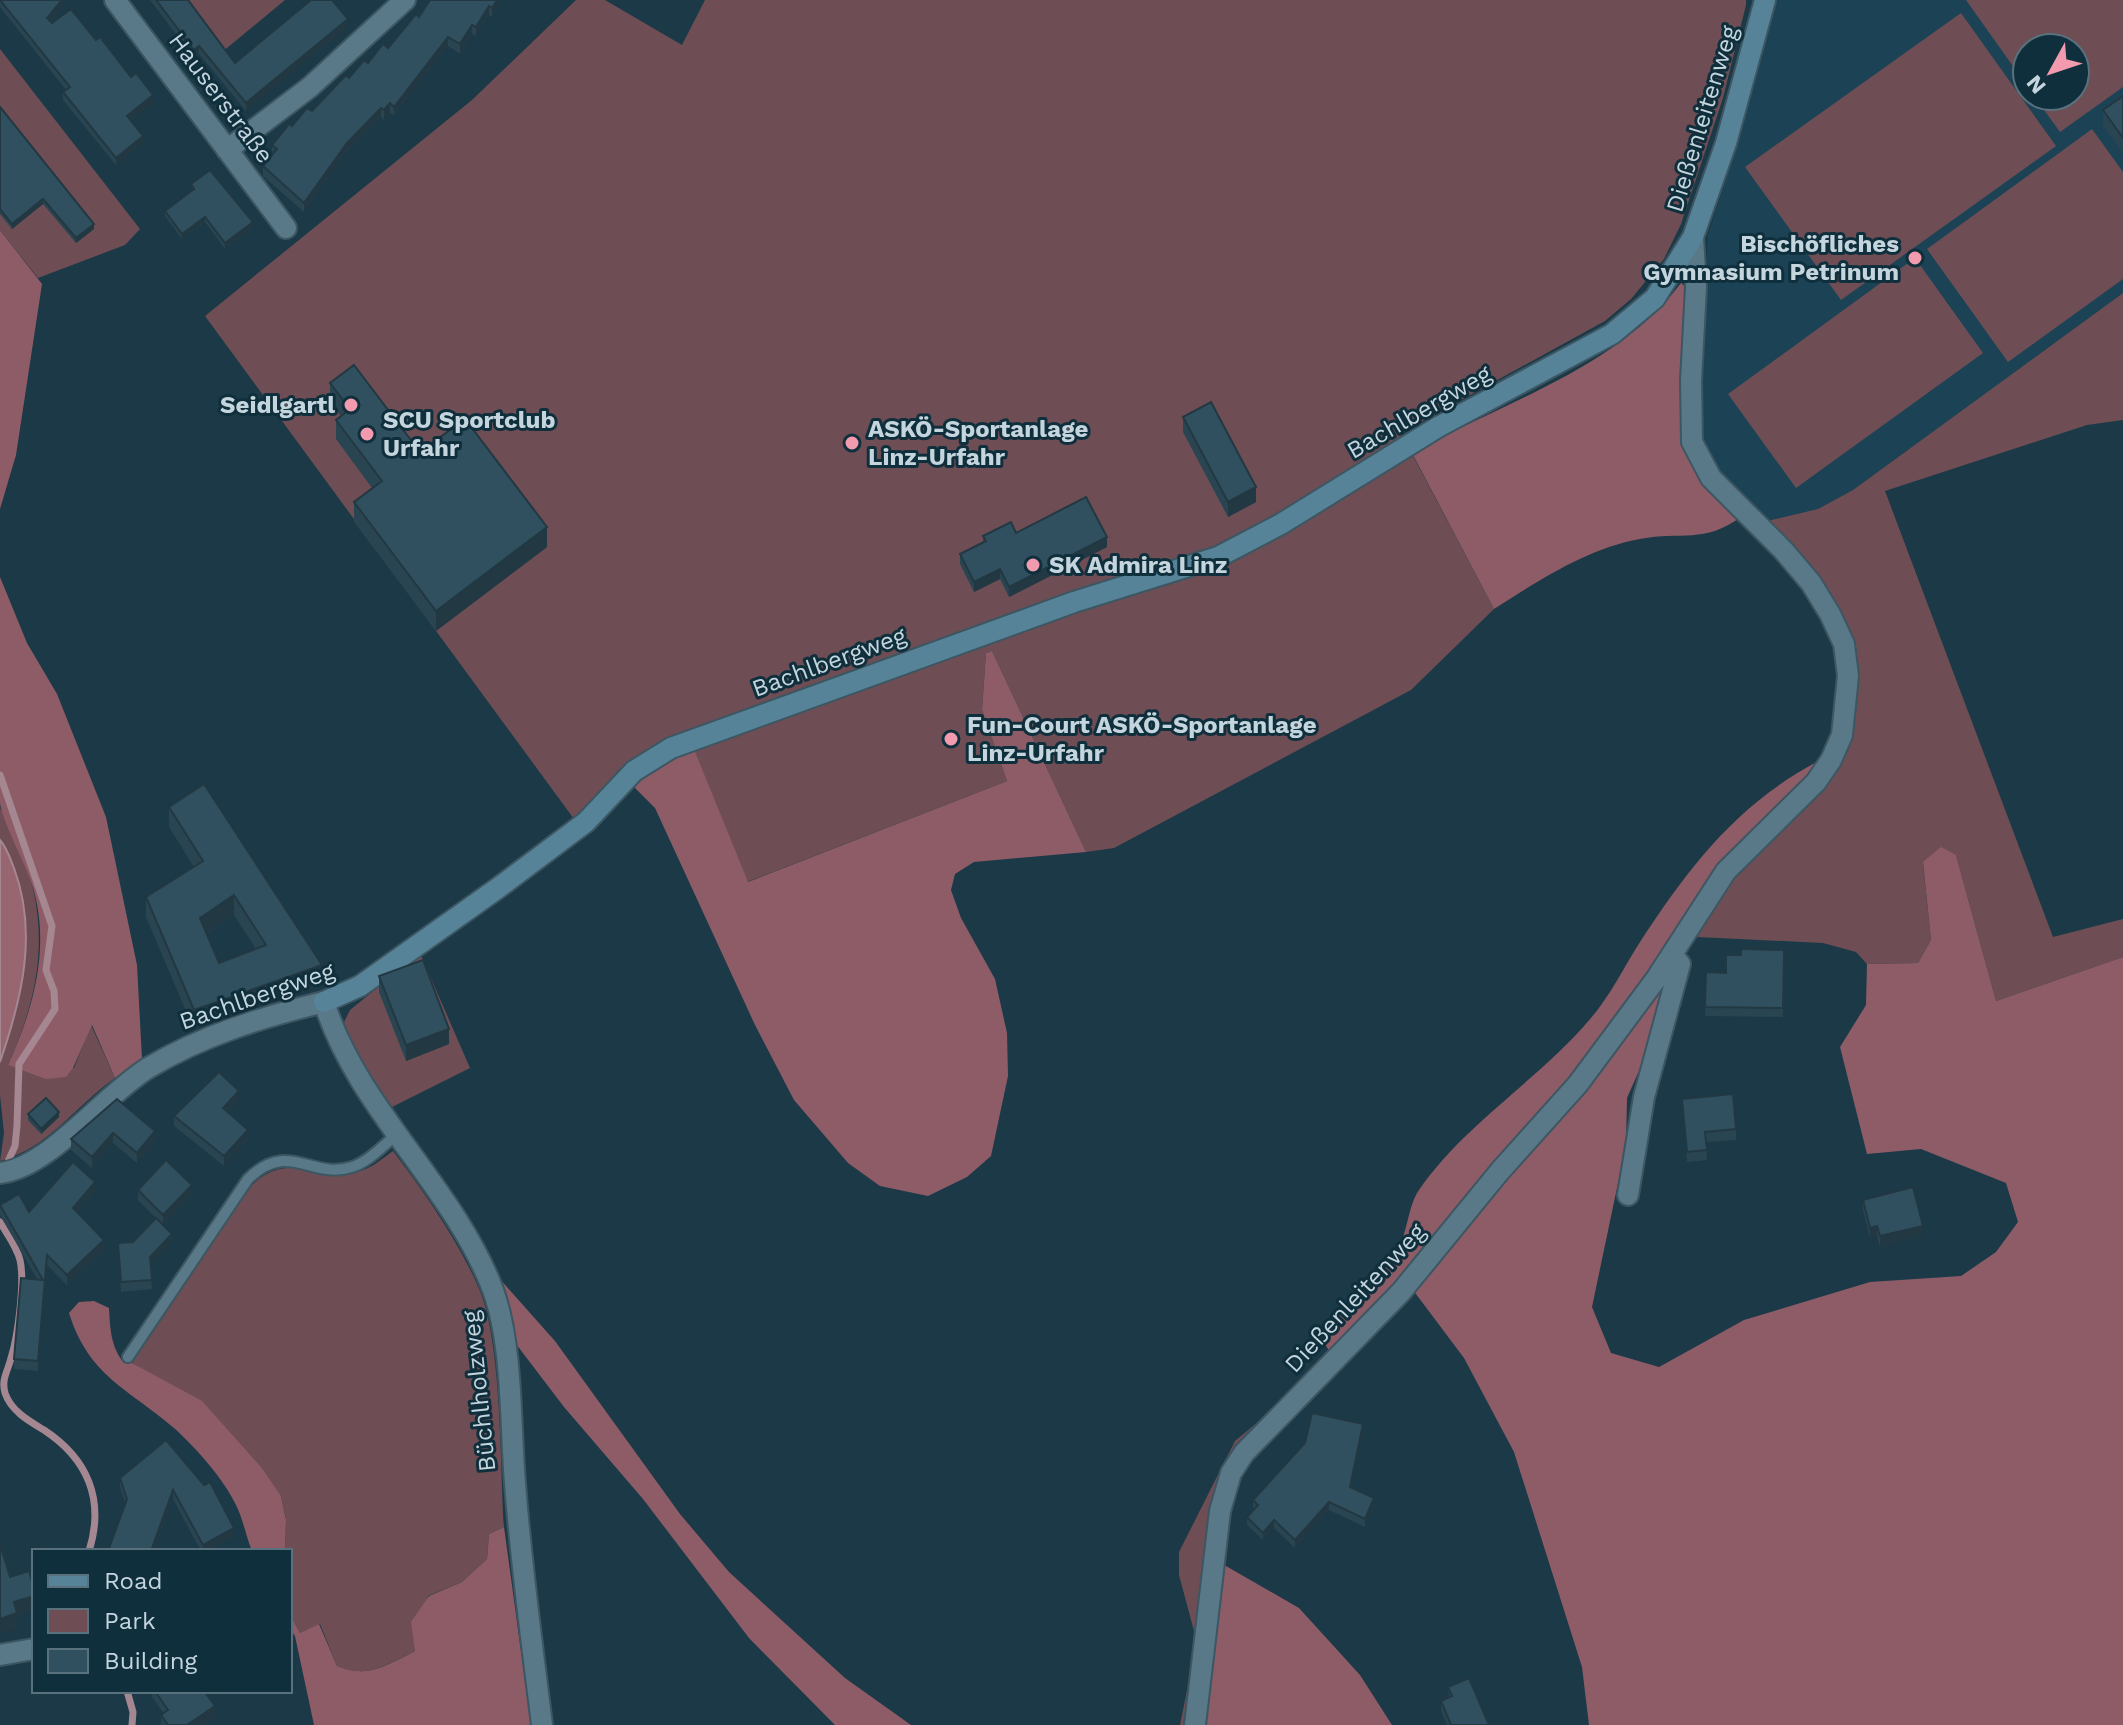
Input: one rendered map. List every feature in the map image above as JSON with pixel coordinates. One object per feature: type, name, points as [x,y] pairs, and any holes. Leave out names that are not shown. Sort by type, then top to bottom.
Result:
[{"type":"street","name":"Hauserstraße","points":[[115,0],[286,228]]},
{"type":"street","points":[[227,150],[310,87],[405,0]]},
{"type":"street","name":"Dießenleitenweg","points":[[1195,1725],[1220,1511],[1231,1473],[1260,1434],[1429,1259],[1500,1171],[1578,1084],[1672,955],[1726,871],[1816,782],[1831,760],[1842,735],[1848,692],[1844,644],[1811,583],[1711,478],[1692,442],[1690,393],[1696,287],[1693,237],[1726,143],[1765,0]]},
{"type":"street","name":"Bachlbergweg","points":[[3,1173],[33,1161],[53,1147],[102,1101],[172,1054],[266,1016],[324,1002],[360,986],[586,822],[634,771],[671,748],[1074,602],[1218,557],[1247,543],[1438,427],[1612,334],[1655,298],[1693,237]]},
{"type":"street","points":[[1628,1195],[1644,1097],[1680,964],[1672,955]]},
{"type":"street","name":"Büchlholzweg","points":[[324,1002],[340,1044],[464,1235],[494,1292],[506,1364],[523,1587],[542,1725]]},
{"type":"street","points":[[0,1655],[32,1649]]},
{"type":"lane","points":[[128,1357],[248,1179],[261,1166],[276,1159],[342,1169],[356,1167],[397,1134]]},
{"type":"shaded area","name":"Bischöfliches Gymnasium Petrinum","points":[[1777,0],[2123,0],[2123,293],[1853,490],[1818,509],[1767,521],[1715,471],[1702,447],[1698,422],[1708,235],[1741,133]]},
{"type":"shaded area","points":[[0,230],[42,284],[16,455],[0,509]]},
{"type":"shaded area","points":[[1681,283],[1687,288],[1685,426],[1741,517],[1704,534],[1640,539],[1601,550],[1564,567],[1494,609],[1412,453],[1591,361],[1625,339],[1655,313]]},
{"type":"shaded area","points":[[0,577],[27,643],[57,694],[106,817],[137,965],[142,1059],[115,1078],[92,1025],[66,1077],[46,1079],[8,1065],[33,996],[38,972],[40,924],[29,876],[0,803]]},
{"type":"shaded area","points":[[992,651],[1086,852],[974,862],[955,874],[951,890],[961,918],[995,979],[1007,1033],[1008,1076],[991,1156],[967,1177],[928,1196],[880,1186],[848,1163],[794,1100],[755,1025],[655,808],[633,786],[643,775],[694,749],[748,882],[1007,781],[982,710],[986,653]]},
{"type":"shaded area","points":[[1822,759],[1611,1032],[1435,1240],[1332,1354],[1326,1346],[1335,1319],[1394,1257],[1415,1197],[1437,1166],[1480,1122],[1549,1062],[1591,1018],[1678,887],[1719,838],[1765,795]]},
{"type":"shaded area","points":[[0,840],[10,857],[21,892],[26,941],[15,1014],[0,1062]]},
{"type":"shaded area","points":[[1941,847],[1956,855],[1996,1001],[2123,957],[2123,1725],[1589,1725],[1582,1667],[1514,1452],[1464,1358],[1413,1290],[1667,976],[1649,1048],[1627,1098],[1626,1145],[1592,1307],[1611,1353],[1659,1367],[1744,1320],[1870,1282],[1961,1276],[1996,1252],[2018,1222],[2006,1183],[1921,1149],[1867,1154],[1840,1047],[1866,1005],[1867,964],[1918,963],[1931,940],[1923,862]]},
{"type":"shaded area","points":[[499,1278],[555,1341],[680,1514],[729,1572],[845,1678],[911,1725],[835,1725],[749,1638],[643,1499],[564,1407],[513,1340]]},
{"type":"shaded area","points":[[94,1301],[109,1308],[114,1344],[124,1363],[132,1363],[202,1401],[261,1467],[281,1496],[286,1520],[285,1549],[251,1549],[236,1505],[208,1464],[174,1428],[99,1367],[77,1335],[69,1313],[79,1302]]},
{"type":"shaded area","points":[[504,1527],[531,1725],[314,1725],[292,1632],[292,1618],[300,1633],[319,1624],[337,1666],[358,1671],[377,1669],[415,1651],[411,1622],[429,1596],[462,1582],[487,1559],[489,1534]]},
{"type":"shaded area","points":[[1219,1562],[1299,1608],[1360,1675],[1392,1725],[1202,1725]]},
{"type":"green space","points":[[183,0],[285,0],[210,62]]},
{"type":"green space","name":"ASKÖ-Sportanlage Linz-Urfahr","points":[[576,0],[605,0],[682,45],[705,0],[1746,0],[1746,5],[1723,98],[1681,224],[1664,259],[1631,299],[1605,321],[1401,433],[1494,609],[1411,690],[1114,848],[1086,852],[992,651],[986,653],[982,710],[1007,781],[747,882],[687,732],[638,756],[574,819],[205,316],[472,100]]},
{"type":"green space","points":[[1966,0],[2123,0],[2123,87],[2091,110],[2091,32],[2011,32],[2011,63]]},
{"type":"green space","points":[[1961,13],[2011,83],[2011,112],[2032,112],[2056,146],[1841,300],[1745,167]]},
{"type":"green space","points":[[0,49],[140,229],[125,245],[38,278],[0,230]]},
{"type":"green space","points":[[2046,112],[2088,112],[2060,132]]},
{"type":"green space","points":[[2092,129],[2123,172],[2123,279],[2008,362],[1927,249]]},
{"type":"green space","points":[[1915,258],[1983,353],[1796,488],[1728,394]]},
{"type":"green space","points":[[2123,293],[2123,420],[2087,425],[1885,491],[2053,937],[2123,919],[2123,957],[1996,1001],[1956,855],[1923,863],[1931,940],[1918,963],[1867,964],[1856,952],[1823,943],[1697,937],[1708,910],[1724,886],[1843,754],[1854,718],[1857,675],[1767,521],[1818,509],[1853,490]]},
{"type":"green space","points":[[0,808],[29,873],[39,935],[32,998],[8,1065],[74,1068],[91,1025],[115,1078],[48,1136],[18,1155],[0,1161],[4,1133],[0,1095]]},
{"type":"green space","points":[[420,953],[470,1068],[392,1107],[354,1050],[344,1022],[350,1010]]},
{"type":"green space","points":[[393,1151],[452,1237],[480,1291],[487,1314],[496,1373],[504,1527],[489,1534],[487,1559],[462,1582],[428,1596],[415,1651],[377,1669],[358,1671],[337,1666],[320,1624],[300,1633],[292,1618],[292,1549],[285,1549],[286,1519],[281,1496],[165,1383],[132,1363],[251,1186],[278,1169],[345,1174],[373,1165]]},
{"type":"green space","points":[[1259,1421],[1234,1446],[1217,1490],[1188,1725],[1180,1725],[1195,1651],[1194,1631],[1179,1575],[1179,1552],[1235,1441]]},
{"type":"building","points":[[0,0],[62,0],[47,18],[52,23],[71,9],[96,40],[100,37],[131,77],[136,73],[153,95],[127,116],[143,136],[116,158],[63,92],[70,87]]},
{"type":"building","points":[[156,0],[188,0],[235,63],[311,0],[332,0],[348,19],[246,103],[199,46],[194,50]]},
{"type":"building","points":[[430,0],[497,0],[492,8],[489,6],[476,27],[472,25],[460,44],[448,37],[394,107],[390,103],[384,110],[381,108],[347,143],[304,203],[263,166],[277,149],[272,145],[289,124],[292,126],[307,108],[312,111],[346,75],[349,78],[364,60],[368,63],[383,44],[388,48],[416,14],[419,17]]},
{"type":"building","points":[[2123,96],[2123,138],[2103,110]]},
{"type":"building","points":[[0,107],[94,224],[76,238],[43,199],[12,224],[0,209]]},
{"type":"building","points":[[210,170],[253,222],[225,243],[205,217],[182,234],[165,211],[194,189],[191,184]]},
{"type":"building","points":[[354,365],[420,452],[465,419],[547,527],[436,611],[354,502],[382,481],[336,420],[350,409],[330,383]]},
{"type":"building","points":[[1211,402],[1256,487],[1228,502],[1183,417]]},
{"type":"building","name":"SK Admira Linz","points":[[1086,497],[1107,537],[1009,587],[1000,569],[974,582],[960,554],[986,541],[983,536],[1011,522],[1016,533]]},
{"type":"building","points":[[204,784],[322,965],[194,1010],[146,897],[203,861],[169,807]],"holes":[[[234,895],[266,945],[219,963],[200,918]]]},
{"type":"building","points":[[1741,949],[1784,950],[1783,1008],[1705,1007],[1706,972],[1726,973],[1726,955],[1741,955]]},
{"type":"building","points":[[423,960],[449,1029],[406,1045],[379,976]]},
{"type":"building","points":[[219,1072],[239,1091],[223,1108],[248,1130],[224,1156],[174,1116]]},
{"type":"building","points":[[1733,1094],[1736,1129],[1705,1132],[1707,1150],[1687,1152],[1682,1099]]},
{"type":"building","points":[[46,1098],[59,1112],[41,1129],[28,1114]]},
{"type":"building","points":[[117,1099],[155,1131],[137,1153],[113,1133],[92,1157],[71,1139]]},
{"type":"building","points":[[166,1160],[192,1185],[163,1215],[138,1190]]},
{"type":"building","points":[[73,1162],[95,1182],[73,1208],[104,1240],[67,1275],[47,1255],[38,1361],[14,1359],[21,1278],[43,1280],[0,1205],[19,1194],[29,1212]]},
{"type":"building","points":[[1913,1187],[1923,1226],[1880,1236],[1877,1226],[1870,1228],[1863,1200]]},
{"type":"building","points":[[156,1218],[172,1234],[150,1257],[152,1280],[121,1282],[118,1243],[133,1242]]},
{"type":"building","points":[[1312,1413],[1363,1424],[1350,1487],[1374,1498],[1365,1519],[1329,1502],[1295,1540],[1274,1520],[1263,1533],[1247,1517],[1258,1505],[1253,1500],[1305,1443]]},
{"type":"building","points":[[166,1440],[204,1485],[210,1482],[234,1528],[203,1545],[173,1490],[152,1549],[109,1549],[127,1499],[120,1478]]},
{"type":"building","points":[[0,1544],[10,1577],[29,1571],[32,1597],[14,1602],[17,1613],[0,1619]]},
{"type":"building","points":[[1469,1678],[1489,1725],[1451,1725],[1441,1701],[1452,1696],[1448,1687]]},
{"type":"building","points":[[156,1693],[205,1693],[215,1706],[187,1725],[168,1725],[161,1715],[168,1710]]},
{"type":"waterway","points":[[0,775],[52,926],[46,970],[54,991],[55,1009],[19,1064],[15,1146],[5,1168]]},
{"type":"waterway","points":[[0,1222],[19,1255],[22,1282],[14,1348],[4,1379],[5,1393],[16,1410],[59,1441],[82,1468],[89,1482],[95,1515],[89,1549]]},
{"type":"waterway","points":[[128,1693],[133,1712],[132,1725]]},
{"type":"place","name":"Bischöfliches Gymnasium Petrinum","points":[[1915,258]]},
{"type":"place","name":"Seidlgartl","points":[[351,405]]},
{"type":"place","name":"SCU Sportclub Urfahr","points":[[367,434]]},
{"type":"place","name":"ASKÖ-Sportanlage Linz-Urfahr","points":[[852,443]]},
{"type":"place","name":"SK Admira Linz","points":[[1033,565]]},
{"type":"place","name":"Fun-Court ASKÖ-Sportanlage Linz-Urfahr","points":[[951,739]]}]
